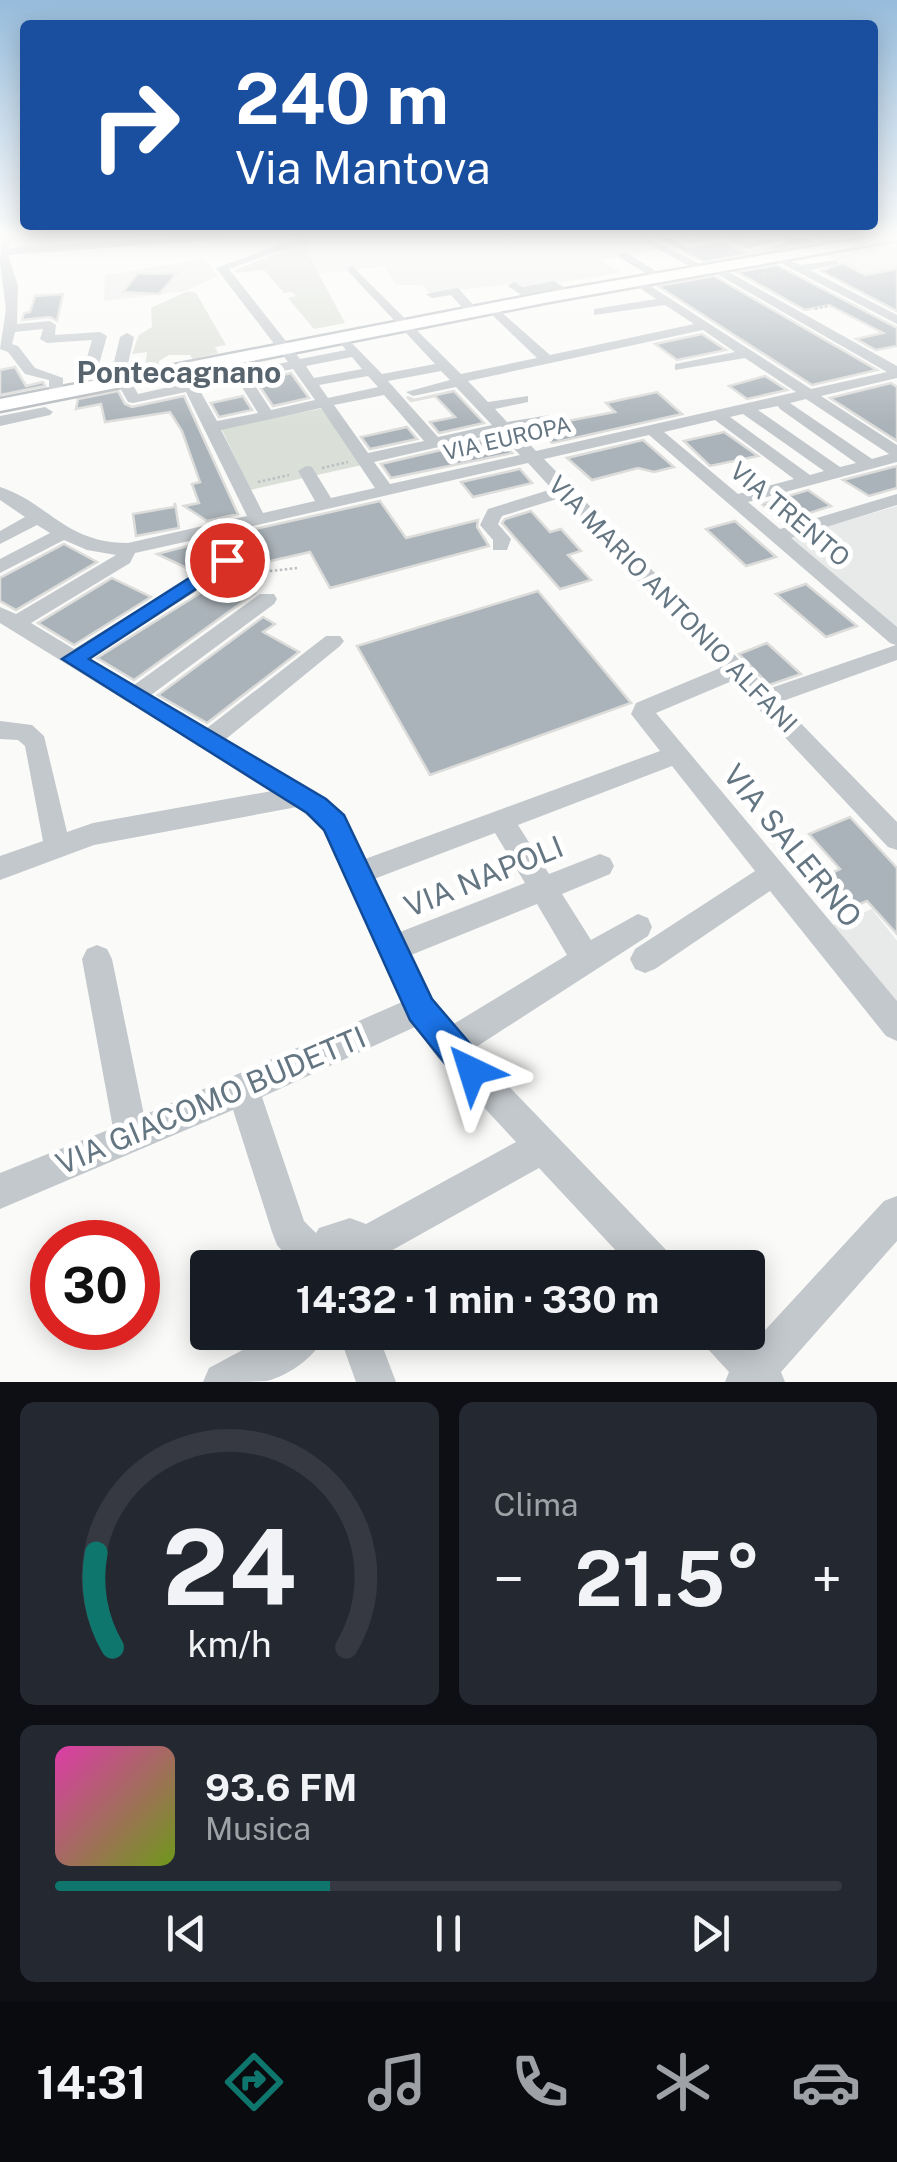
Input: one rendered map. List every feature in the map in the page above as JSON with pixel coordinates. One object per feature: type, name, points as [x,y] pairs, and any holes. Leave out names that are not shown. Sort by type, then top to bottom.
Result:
[{"type":"main road","points":[[0,405],[63,365],[85,389],[120,382],[186,379],[228,362],[290,357],[350,346],[406,326],[436,303],[482,310],[542,298]]},
{"type":"street","points":[[247,298],[385,490]]},
{"type":"street","name":"VIA MARIO ANTONIO ALFANI","points":[[380,298],[897,839]]},
{"type":"street","points":[[436,303],[442,298]]},
{"type":"street","points":[[466,298],[546,359]]},
{"type":"street","points":[[662,298],[897,454]]},
{"type":"street","points":[[776,298],[897,373]]},
{"type":"street","points":[[863,298],[897,320]]},
{"type":"street","points":[[598,312],[666,301]]},
{"type":"street","points":[[6,313],[11,328],[3,344],[27,367]]},
{"type":"street","points":[[11,328],[50,325],[47,339],[63,365]]},
{"type":"street","points":[[413,392],[704,326]]},
{"type":"street","points":[[0,368],[63,365],[100,336],[85,389]]},
{"type":"street","points":[[120,382],[126,337]]},
{"type":"street","points":[[290,357],[328,358],[350,346],[434,443]]},
{"type":"street","points":[[680,367],[745,354]]},
{"type":"street","points":[[328,358],[356,396]]},
{"type":"street","points":[[228,362],[267,415]]},
{"type":"street","points":[[308,383],[342,376],[378,380],[444,366]]},
{"type":"street","name":"VIA EUROPA","points":[[128,549],[897,373]]},
{"type":"street","points":[[186,379],[257,518]]},
{"type":"street","points":[[212,427],[356,396],[378,380]]},
{"type":"street","points":[[484,408],[524,399]]},
{"type":"street","points":[[785,406],[869,464]]},
{"type":"street","points":[[745,408],[837,473]]},
{"type":"street","points":[[0,421],[45,412]]},
{"type":"street","points":[[717,414],[807,481]]},
{"type":"street","points":[[364,458],[545,418]]},
{"type":"street","points":[[759,446],[851,423]]},
{"type":"street","name":"VIA TRENTO","points":[[650,429],[897,638]]},
{"type":"street","points":[[734,500],[897,454]]},
{"type":"street","points":[[306,471],[325,503]]},
{"type":"street","points":[[500,546],[502,539],[489,525],[494,513],[564,490]]},
{"type":"street","points":[[0,492],[99,548],[128,549]]},
{"type":"street","points":[[777,536],[897,499]]},
{"type":"street","points":[[0,538],[39,517]]},
{"type":"street","points":[[73,659],[238,556],[220,526]]},
{"type":"street","points":[[0,568],[65,532]]},
{"type":"street","points":[[8,619],[122,558],[128,549]]},
{"type":"street","points":[[134,696],[268,599]]},
{"type":"street","points":[[8,619],[300,796],[334,822],[421,1010],[448,1046],[641,1250]]},
{"type":"street","points":[[209,740],[334,641]]},
{"type":"street","points":[[763,698],[897,652]]},
{"type":"street","name":"VIA SALERNO","points":[[736,670],[644,709],[643,714],[897,1025]]},
{"type":"street","points":[[0,730],[24,732],[36,742],[57,847]]},
{"type":"street","points":[[358,872],[676,755]]},
{"type":"street","points":[[0,868],[134,825],[300,796]]},
{"type":"street","points":[[502,821],[586,958]]},
{"type":"street","name":"VIA NAPOLI","points":[[393,948],[600,866]]},
{"type":"street","points":[[645,959],[774,874]]},
{"type":"street","points":[[448,1046],[638,927]]},
{"type":"street","points":[[97,959],[132,1138]]},
{"type":"street","name":"VIA GIACOMO BUDETTI","points":[[0,1191],[244,1090],[421,1010]]},
{"type":"street","points":[[244,1090],[290,1232],[305,1250]]},
{"type":"street","points":[[380,1250],[542,1147]]},
{"type":"street","points":[[734,1350],[756,1378],[897,1214]]},
{"type":"street","points":[[326,1250],[332,1241],[350,1236],[365,1250]]},
{"type":"street","points":[[222,1382],[286,1350]]},
{"type":"street","points":[[364,1350],[376,1382]]},
{"type":"path","points":[[238,556],[262,572],[297,568]]},
{"type":"shaded area","points":[[172,298],[199,298],[226,345],[215,347],[218,353],[193,359],[190,355],[169,355],[159,361],[159,366],[145,368],[147,352],[132,354],[139,335],[152,327],[151,308]]},
{"type":"shaded area","points":[[288,298],[332,298],[345,323],[314,329]]},
{"type":"shaded area","points":[[324,408],[362,465],[250,490],[221,428]]},
{"type":"shaded area","points":[[897,506],[897,631],[786,538]]},
{"type":"shaded area","points":[[872,909],[897,941],[897,1014],[825,928]]},
{"type":"building","points":[[34,298],[62,298],[57,321],[50,317],[22,320],[24,313],[30,312]]},
{"type":"building","points":[[677,298],[753,298],[877,370],[812,385]]},
{"type":"building","points":[[784,298],[841,298],[897,328],[897,346],[876,350],[856,339],[883,333],[829,305],[805,310]]},
{"type":"building","points":[[873,298],[897,298],[897,311]]},
{"type":"building","points":[[702,334],[726,350],[677,360],[655,344]]},
{"type":"building","points":[[15,367],[26,386],[43,382],[45,386],[0,395],[0,370]]},
{"type":"building","points":[[291,373],[309,398],[273,406],[256,381]]},
{"type":"building","points":[[765,376],[787,390],[747,399],[729,386]]},
{"type":"building","points":[[891,383],[897,387],[897,441],[830,398]]},
{"type":"building","points":[[118,391],[125,404],[132,407],[184,396],[238,514],[207,521],[184,506],[199,503],[192,484],[200,482],[182,431],[170,412],[105,422],[101,404],[76,409],[78,399]]},
{"type":"building","points":[[454,391],[484,423],[439,433],[430,422],[455,417],[435,396],[411,401],[407,397],[414,400]]},
{"type":"building","points":[[657,392],[682,414],[552,443],[548,439],[574,433],[562,422],[615,412],[606,403]]},
{"type":"building","points":[[243,396],[252,410],[219,417],[211,403]]},
{"type":"building","points":[[407,427],[417,439],[370,449],[361,437]]},
{"type":"building","points":[[724,432],[758,456],[710,466],[684,441]]},
{"type":"building","points":[[497,437],[512,453],[391,478],[381,464]]},
{"type":"building","points":[[643,440],[674,467],[654,472],[638,468],[592,480],[567,458]]},
{"type":"building","points":[[897,466],[897,488],[869,496],[843,480]]},
{"type":"building","points":[[520,469],[532,483],[473,497],[461,482]]},
{"type":"building","points":[[808,490],[831,506],[782,522],[762,504]]},
{"type":"building","points":[[380,501],[406,538],[478,520],[477,527],[489,546],[330,588],[310,552],[262,563],[236,580],[255,593],[134,680],[97,658],[248,563],[251,554],[237,533]]},
{"type":"building","points":[[175,503],[179,528],[136,536],[133,514],[174,507]]},
{"type":"building","points":[[531,511],[550,532],[561,529],[581,551],[568,555],[591,580],[560,589],[502,523]]},
{"type":"building","points":[[735,521],[776,557],[746,566],[706,529]]},
{"type":"building","points":[[214,539],[223,553],[193,571],[157,554]]},
{"type":"building","points":[[64,544],[97,562],[16,610],[0,601],[0,578]]},
{"type":"building","points":[[112,578],[151,597],[74,645],[38,623]]},
{"type":"building","points":[[806,584],[857,626],[826,637],[776,594]]},
{"type":"building","points":[[538,591],[631,703],[430,775],[357,646]]},
{"type":"building","points":[[263,617],[275,624],[263,632],[299,652],[207,723],[158,695]]},
{"type":"building","points":[[767,643],[801,674],[769,685],[739,654]]},
{"type":"building","points":[[850,817],[897,868],[897,934],[867,901],[850,908],[827,881],[831,879],[828,875],[840,869],[809,834]]},
{"type":"district","name":"Pontecagnano","points":[[179,373]]},
{"type":"route","points":[[227,560],[73,659],[316,806],[334,822],[421,1010],[472,1071]]}]
